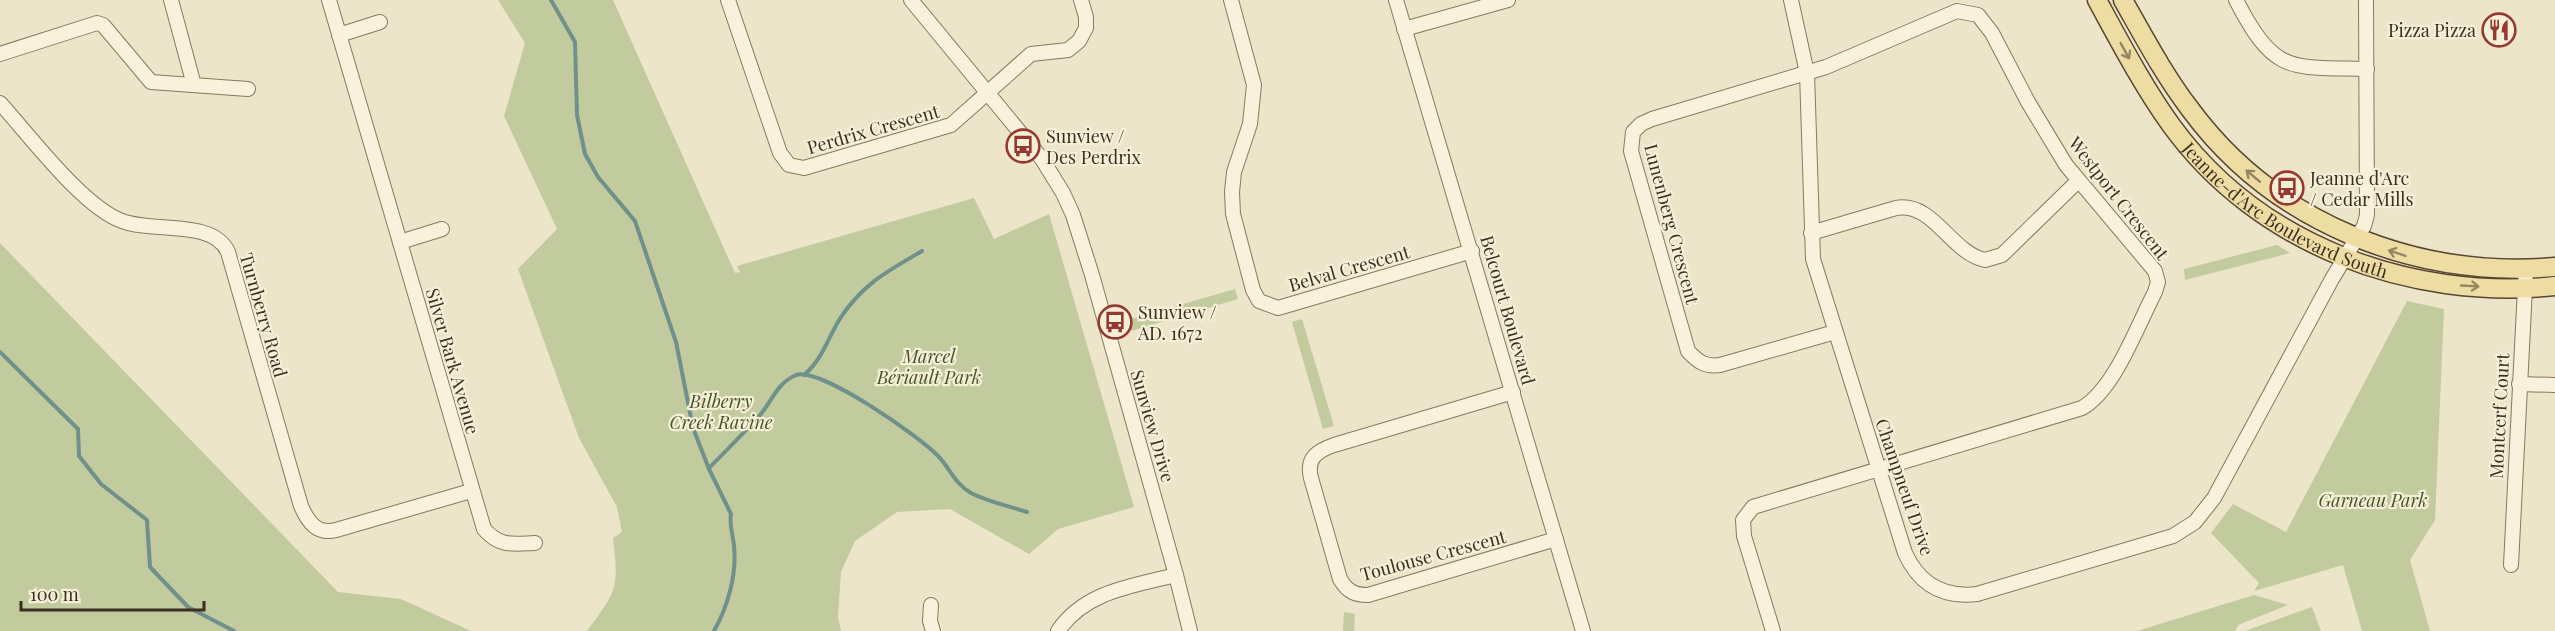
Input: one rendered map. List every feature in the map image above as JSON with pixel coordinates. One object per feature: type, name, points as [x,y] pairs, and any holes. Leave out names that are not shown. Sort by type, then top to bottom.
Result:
[{"type":"main road","name":"Jeanne-d'Arc Boulevard South","points":[[2097,0],[2158,105],[2211,172],[2259,212],[2307,241],[2344,259],[2416,280],[2445,284],[2524,288],[2555,286]]},
{"type":"main road","name":"Jeanne-d'Arc Boulevard South","points":[[2123,0],[2169,79],[2190,110],[2215,139],[2274,193],[2357,239],[2422,260],[2526,268],[2555,267]]},
{"type":"street","points":[[171,0],[194,85]]},
{"type":"street","name":"Silver Bark Avenue","points":[[329,0],[484,529],[494,540],[508,544],[535,543]]},
{"type":"street","name":"Perdrix Crescent","points":[[728,0],[780,153],[783,160],[796,168],[804,168],[943,129],[960,118],[988,93]]},
{"type":"street","name":"Sunview Drive","points":[[911,0],[1042,159],[1073,215],[1190,631]]},
{"type":"street","points":[[988,93],[1031,54],[1068,50],[1079,41],[1086,28],[1086,17],[1081,0]]},
{"type":"street","name":"Belval Crescent","points":[[1231,0],[1254,85],[1250,124],[1234,172],[1233,214],[1259,301],[1278,308],[1472,251]]},
{"type":"street","name":"Belcourt Boulevard","points":[[1396,0],[1583,631]]},
{"type":"street","points":[[1404,29],[1508,0]]},
{"type":"street","name":"Champneuf Drive","points":[[1791,0],[1807,73],[1811,233],[1815,267],[1912,568],[1932,586],[1947,594],[1977,594],[2173,536],[2195,522],[2214,498],[2357,239],[2367,215],[2366,0]]},
{"type":"street","points":[[2236,0],[2264,47],[2286,62],[2308,68],[2367,69]]},
{"type":"street","name":"Westport Crescent","points":[[1773,631],[1744,536],[1743,520],[1747,513],[1764,502],[2072,412],[2092,402],[2104,388],[2155,292],[2158,282],[2149,260],[2078,181],[2028,102],[1992,33],[1978,15],[1957,11],[1874,48],[1807,73]]},
{"type":"street","points":[[339,35],[380,22]]},
{"type":"street","points":[[0,54],[97,23],[103,25],[151,82],[248,88]]},
{"type":"street","points":[[0,63],[24,47]]},
{"type":"street","name":"Lunenberg Crescent","points":[[1807,73],[1652,119],[1641,124],[1633,132],[1631,151],[1688,351],[1695,359],[1703,365],[1720,365],[1835,332]]},
{"type":"street","name":"Turnberry Road","points":[[0,103],[84,196],[106,214],[139,226],[207,232],[220,239],[228,252],[280,437],[307,520],[323,532],[330,532],[471,490]]},
{"type":"street","points":[[1811,233],[1896,208],[1910,207],[1928,217],[1964,252],[1985,260],[2002,255],[2078,181]]},
{"type":"street","points":[[400,242],[442,229]]},
{"type":"street","name":"Montcerf Court","points":[[2511,565],[2526,268]]},
{"type":"street","points":[[2519,384],[2555,385]]},
{"type":"street","name":"Toulouse Crescent","points":[[1513,392],[1319,450],[1310,462],[1311,478],[1337,568],[1345,588],[1354,594],[1368,595],[1556,539]]},
{"type":"street","points":[[1058,631],[1066,618],[1088,600],[1176,575]]},
{"type":"street","points":[[932,605],[930,621],[933,631]]},
{"type":"green space","name":"Bilberry Creek Ravine","points":[[498,0],[613,0],[735,273],[740,272],[737,266],[974,198],[994,239],[1049,214],[1134,507],[1058,529],[1029,554],[950,509],[897,512],[855,541],[841,572],[838,617],[841,631],[587,631],[610,597],[616,568],[613,538],[622,532],[617,507],[579,438],[518,269],[557,229],[504,116],[525,43]]},
{"type":"green space","points":[[0,243],[338,592],[401,599],[471,631],[0,631]]},
{"type":"green space","points":[[2277,245],[2290,253],[2185,280],[2184,269]]},
{"type":"green space","points":[[1235,289],[1238,299],[1131,331],[1128,320]]},
{"type":"green space","name":"Garneau Park","points":[[2407,301],[2444,309],[2435,520],[2410,560],[2430,631],[2362,631],[2343,565],[2254,591],[2259,583],[2211,533],[2233,504],[2286,532]]},
{"type":"green space","points":[[1302,319],[1334,426],[1323,429],[1292,322]]},
{"type":"green space","points":[[2254,595],[2288,605],[2238,625],[2235,631],[2137,631]]},
{"type":"green space","points":[[2312,607],[2321,631],[2245,631]]},
{"type":"green space","points":[[1344,612],[1355,614],[1354,631],[1343,631]]},
{"type":"waterway","points":[[551,0],[575,42],[577,115],[585,154],[598,177],[635,221],[676,342],[693,428],[709,469],[731,514],[735,557],[733,579],[727,601],[714,631]]},
{"type":"waterway","points":[[804,375],[816,362],[841,317],[859,295],[877,279],[922,251]]},
{"type":"waterway","points":[[0,352],[78,429],[79,456],[101,484],[147,520],[150,567],[188,607],[234,631]]},
{"type":"waterway","points":[[709,468],[760,415],[789,378],[796,375],[809,375],[870,405],[912,434],[938,456],[960,485],[971,493],[1027,512]]},
{"type":"place","name":"Pizza Pizza","points":[[2499,30]]},
{"type":"place","name":"Sunview / Des Perdrix","points":[[1023,146]]},
{"type":"place","name":"Jeanne d'Arc / Cedar Mills","points":[[2287,188]]},
{"type":"place","name":"Sunview / AD. 1672","points":[[1115,322]]},
{"type":"park label","name":"Marcel Bériault Park","points":[[929,366]]}]
